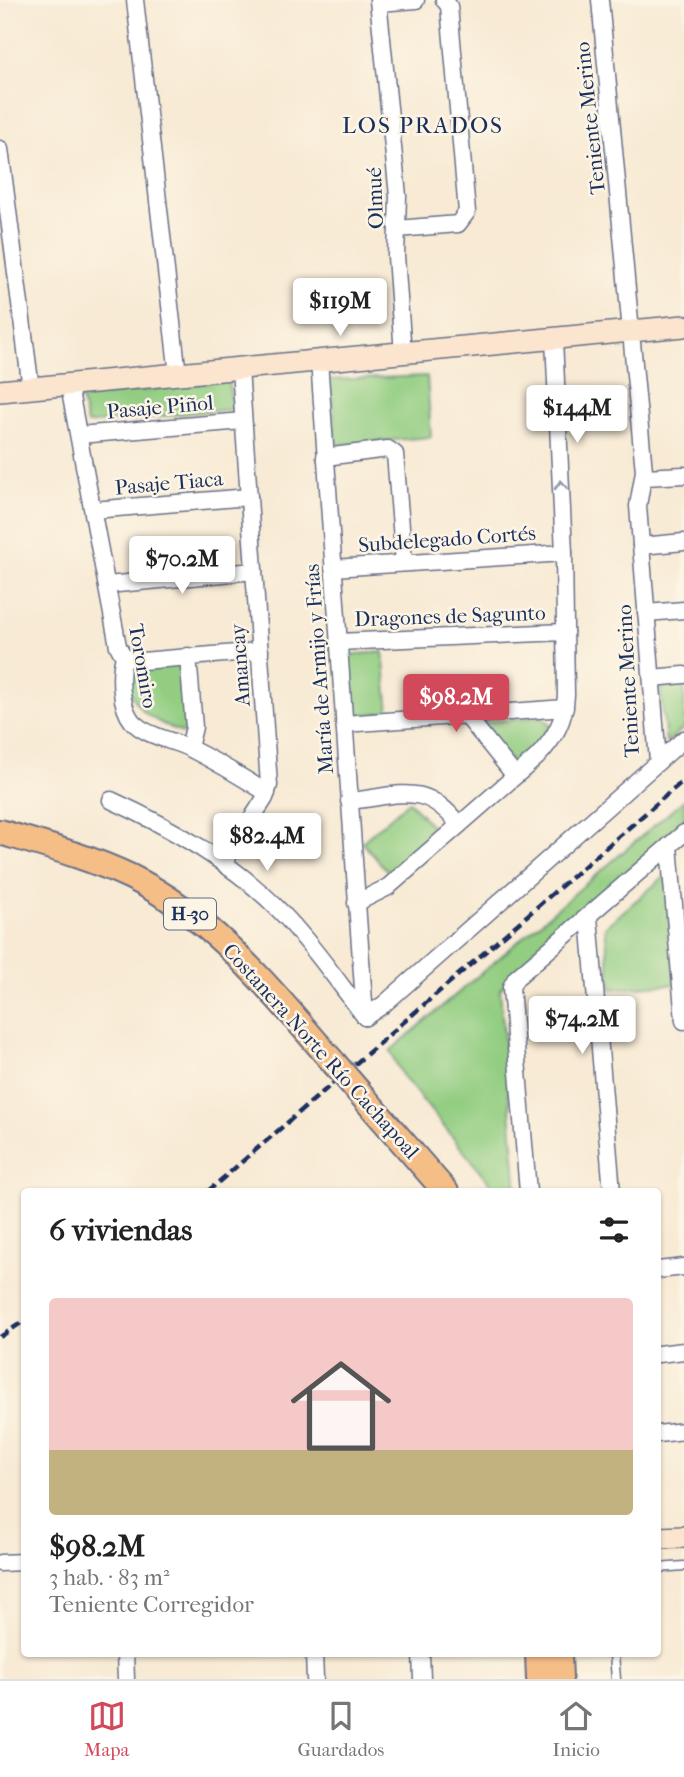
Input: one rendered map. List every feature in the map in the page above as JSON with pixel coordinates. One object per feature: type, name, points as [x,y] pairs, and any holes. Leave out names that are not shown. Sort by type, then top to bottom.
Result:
[{"type":"main road","points":[[0,391],[684,326]]},
{"type":"main road","name":"Costanera Norte Río Cachapoal","points":[[0,832],[111,868],[175,903],[242,958],[443,1188]]},
{"type":"main road","points":[[661,1538],[684,1537]]},
{"type":"main road","points":[[538,1657],[539,1679]]},
{"type":"main road","points":[[559,1657],[560,1679]]},
{"type":"street","points":[[135,0],[178,375]]},
{"type":"street","points":[[378,1],[416,0]]},
{"type":"street","points":[[397,229],[458,224],[467,212],[449,6],[444,0]]},
{"type":"street","name":"Teniente Merino","points":[[365,1017],[383,1005],[658,762],[641,546],[639,497],[644,477],[600,0]]},
{"type":"street","name":"Olmué","points":[[378,1],[398,196],[403,354]]},
{"type":"street","points":[[0,149],[31,389]]},
{"type":"street","points":[[356,903],[382,892],[515,776],[552,740],[565,708],[564,553],[554,339]]},
{"type":"street","name":"María de Armijo y Frías","points":[[318,360],[365,1017]]},
{"type":"street","name":"Amancay","points":[[240,369],[267,793]]},
{"type":"street","name":"Toromiro","points":[[69,386],[118,646],[124,657],[121,670],[124,702],[133,723],[189,748],[267,793]]},
{"type":"street","name":"Pasaje Piñol","points":[[79,435],[243,421]]},
{"type":"street","points":[[325,457],[388,449],[396,454],[404,563]]},
{"type":"street","points":[[644,477],[684,475]]},
{"type":"street","name":"Pasaje Tiaca","points":[[93,510],[249,497]]},
{"type":"street","points":[[641,546],[684,542]]},
{"type":"street","name":"Subdelegado Cortés","points":[[333,568],[564,553]]},
{"type":"street","points":[[107,585],[254,571]]},
{"type":"street","points":[[646,613],[684,610]]},
{"type":"street","name":"Dragones de Sagunto","points":[[338,642],[565,632]]},
{"type":"street","points":[[124,657],[142,661],[260,651]]},
{"type":"street","points":[[188,656],[194,727],[189,748]]},
{"type":"street","points":[[652,678],[684,675]]},
{"type":"street","points":[[344,724],[565,708]]},
{"type":"street","points":[[466,715],[515,776]]},
{"type":"street","points":[[658,762],[684,739]]},
{"type":"street","points":[[223,863],[267,793]]},
{"type":"street","points":[[349,801],[417,794],[433,798],[445,806],[459,825]]},
{"type":"street","points":[[111,800],[165,825],[223,863],[281,911],[365,1017]]},
{"type":"street","points":[[528,1188],[511,987],[516,978],[684,833]]},
{"type":"street","points":[[669,846],[684,1021]]},
{"type":"street","points":[[589,917],[612,1188]]},
{"type":"street","points":[[661,1270],[684,1267]]},
{"type":"street","points":[[661,1353],[684,1351]]},
{"type":"street","points":[[661,1434],[684,1431]]},
{"type":"street","points":[[0,1563],[21,1562]]},
{"type":"street","points":[[125,1657],[126,1679]]},
{"type":"street","points":[[314,1657],[315,1679]]},
{"type":"street","points":[[421,1657],[422,1679]]},
{"type":"lane","points":[[661,1568],[684,1566]]},
{"type":"lane","points":[[614,1657],[616,1679]]},
{"type":"green space","points":[[427,376],[431,437],[336,445],[330,380]]},
{"type":"green space","points":[[228,380],[233,409],[87,424],[81,398]]},
{"type":"green space","points":[[383,652],[389,712],[353,715],[347,655]]},
{"type":"green space","points":[[180,663],[187,735],[144,712],[132,695],[126,668]]},
{"type":"green space","points":[[684,683],[684,728],[666,743],[660,685]]},
{"type":"green space","points":[[541,717],[551,725],[540,744],[513,764],[479,723]]},
{"type":"green space","points":[[684,800],[684,827],[500,989],[517,1188],[494,1188],[402,1075],[390,1051]]},
{"type":"green space","points":[[409,801],[435,830],[388,872],[362,842]]},
{"type":"green space","points":[[666,875],[675,984],[611,989],[605,927]]},
{"type":"railway","points":[[212,1188],[684,780]]},
{"type":"railway","points":[[0,1337],[21,1323]]},
{"type":"district","name":"LOS PRADOS","points":[[423,125]]}]
